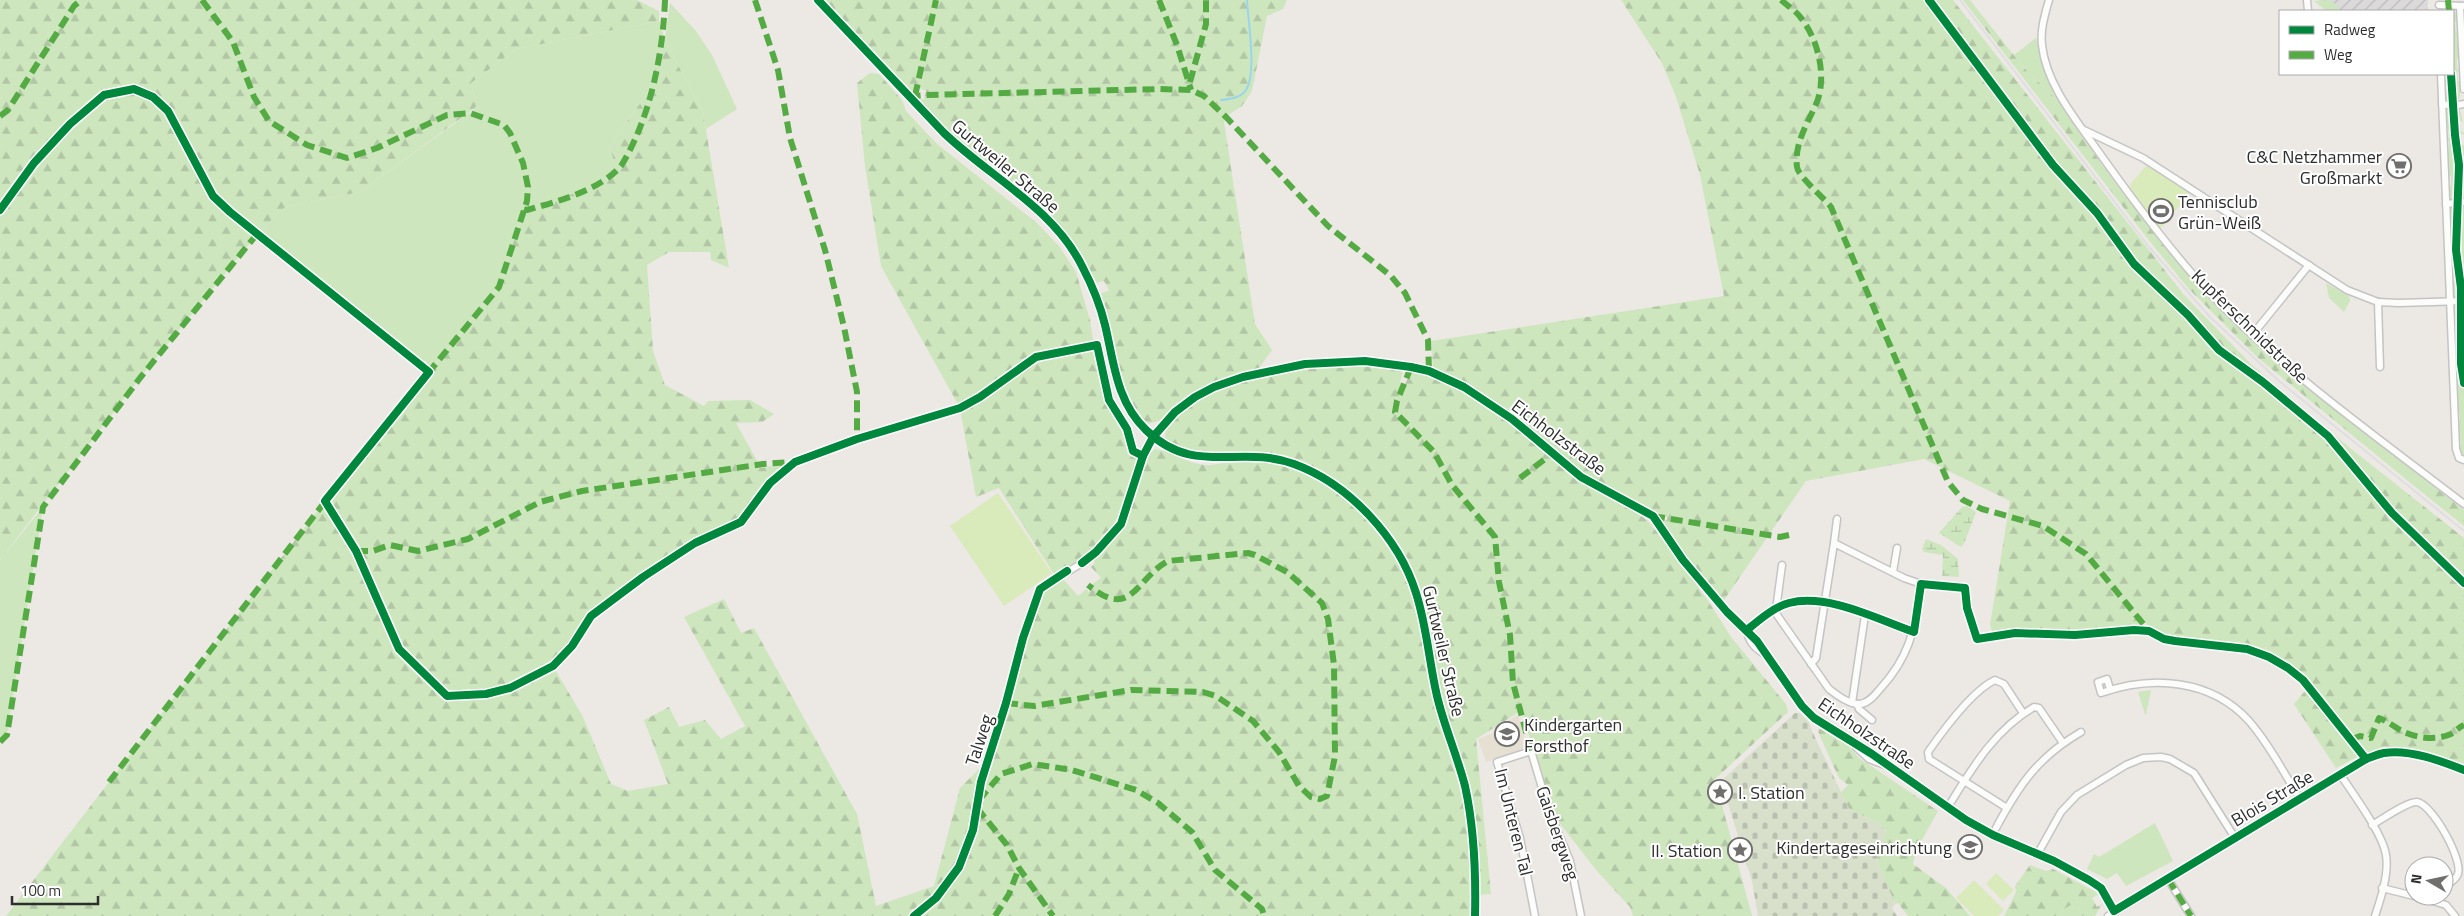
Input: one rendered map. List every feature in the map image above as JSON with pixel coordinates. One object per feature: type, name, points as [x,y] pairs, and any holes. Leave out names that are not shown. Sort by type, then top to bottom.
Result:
[{"type":"main road","name":"Gurtweiler Straße","points":[[818,0],[962,151],[1032,206],[1066,240],[1081,264],[1097,298],[1124,399],[1134,418],[1153,437],[1173,450],[1201,457],[1274,459],[1295,464],[1332,485],[1352,500],[1389,541],[1406,567],[1416,592],[1424,623],[1437,697],[1464,784],[1473,852],[1475,916]]},
{"type":"street","name":"Kupferschmidstraße","points":[[2049,0],[2041,43],[2044,57],[2064,100],[2125,188],[2205,288],[2253,334],[2313,386],[2464,504]]},
{"type":"street","points":[[2439,5],[2462,6],[2464,89]]},
{"type":"street","points":[[2441,75],[2455,442],[2461,459]]},
{"type":"street","points":[[2442,104],[2453,106],[2464,104]]},
{"type":"street","points":[[2083,129],[2143,158],[2347,290],[2378,302],[2464,301]]},
{"type":"street","points":[[2446,204],[2464,202]]},
{"type":"street","points":[[2253,334],[2308,265]]},
{"type":"street","points":[[2378,302],[2380,367]]},
{"type":"street","name":"Eichholzstraße","points":[[1153,437],[1175,412],[1195,397],[1214,387],[1260,372],[1305,364],[1365,361],[1411,366],[1429,371],[1464,387],[1512,419],[1581,477],[1653,516],[1683,560],[1713,598],[1747,630],[1748,638],[1753,646],[1768,656],[1802,706],[1814,718],[1992,834],[2054,862],[2101,888],[2114,911]]},
{"type":"street","name":"Talweg","points":[[914,916],[936,898],[948,883],[966,850],[973,830],[981,782],[1006,703],[1023,638],[1040,589],[1096,552],[1121,524],[1144,456],[1153,437]]},
{"type":"street","points":[[1811,664],[1816,658],[1837,519]]},
{"type":"street","points":[[1834,543],[1921,584],[1945,587]]},
{"type":"street","points":[[1893,572],[1897,548]]},
{"type":"street","points":[[1782,565],[1776,610],[1786,630],[1829,689],[1855,704],[1859,710],[1872,720]]},
{"type":"street","points":[[1855,704],[1864,704],[1873,696],[1893,673],[1908,650],[1914,632],[1921,584]]},
{"type":"street","points":[[1747,630],[1776,610],[1788,604],[1806,600],[1825,601],[1914,632]]},
{"type":"street","points":[[1855,704],[1865,615]]},
{"type":"street","points":[[2007,808],[1929,759],[1928,752],[1946,728],[1975,697],[1995,680],[2004,684],[2024,713]]},
{"type":"street","points":[[2110,689],[2158,681],[2191,686],[2212,694],[2236,709],[2250,722],[2300,798]]},
{"type":"street","points":[[1948,807],[1989,746],[2024,713],[2034,707],[2039,708],[2063,743]]},
{"type":"street","points":[[1996,828],[2028,774],[2063,743],[2081,732]]},
{"type":"street","name":"Im Unteren Tal","points":[[1531,751],[1497,762],[1520,838],[1535,916]]},
{"type":"street","name":"Gaisbergweg","points":[[1531,751],[1549,812],[1570,861],[1581,916]]},
{"type":"street","name":"Blois Straße","points":[[2108,916],[2366,759],[2384,753],[2403,753],[2430,758],[2464,770]]},
{"type":"street","points":[[2037,855],[2061,812],[2077,795],[2126,765],[2143,758],[2161,756],[2194,773],[2235,838]]},
{"type":"street","points":[[2340,774],[2372,825],[2386,853],[2387,865],[2375,916]]},
{"type":"street","points":[[2372,825],[2411,802],[2421,803],[2428,808],[2444,832],[2458,861],[2461,875]]},
{"type":"street","points":[[2168,879],[2191,916]]},
{"type":"street","points":[[2382,888],[2404,893]]},
{"type":"street","points":[[2447,906],[2455,916]]},
{"type":"shaded area","points":[[2319,0],[2428,0],[2428,10],[2326,10],[2319,5]]},
{"type":"shaded area","name":"Kindergarten Forsthof","points":[[1518,715],[1528,750],[1486,762],[1478,739],[1504,729],[1502,724]]},
{"type":"green space","points":[[0,0],[637,0],[659,11],[659,21],[516,49],[471,83],[476,107],[360,192],[285,207],[259,232],[140,378],[0,560]]},
{"type":"green space","points":[[825,0],[1287,0],[1283,9],[1267,16],[1252,91],[1242,106],[1228,115],[1224,122],[1255,324],[1272,350],[1259,368],[1214,383],[1194,394],[1172,410],[1163,420],[1147,424],[1138,414],[1130,399],[1118,363],[1100,294],[1109,290],[1104,281],[1095,283],[1068,237],[1047,213],[945,132],[917,101],[924,99],[926,91],[917,87],[914,91],[908,92]]},
{"type":"green space","points":[[1621,0],[1922,0],[1928,5],[1936,0],[1953,0],[2185,296],[2251,364],[2350,448],[2464,538],[2464,767],[2383,750],[2367,755],[2361,749],[2358,750],[2361,755],[2336,768],[2294,704],[2310,685],[2281,662],[2247,648],[2177,641],[2164,637],[2143,620],[2140,621],[2143,626],[2142,630],[2074,634],[2007,631],[1993,634],[1990,625],[2010,501],[1924,459],[1806,481],[1722,603],[1684,556],[1661,522],[1667,520],[1667,517],[1583,475],[1514,417],[1433,368],[1431,341],[1724,296],[1700,175],[1676,97],[1662,63]]},
{"type":"green space","points":[[1963,0],[1970,0],[2024,68],[2061,104],[2116,184],[2202,289],[2265,353],[2392,453],[2394,463],[2391,467],[2257,357],[2189,289],[2151,243]]},
{"type":"green space","points":[[2330,0],[2340,8],[2339,10],[2326,10],[2314,1]]},
{"type":"green space","points":[[670,3],[696,31],[712,55],[737,109],[706,129],[703,112],[665,41],[647,94],[610,145],[616,172],[571,194],[524,209],[499,287],[429,372],[257,234],[285,207],[360,192],[476,108],[471,83],[516,49],[659,21],[665,39]]},
{"type":"green space","points":[[2454,12],[2459,14],[2460,24],[2455,22],[2456,32],[2460,35],[2461,60],[2457,58],[2457,68],[2461,73],[2457,71],[2458,81],[2462,84],[2459,100],[2447,100],[2443,91],[2442,75],[2454,75]]},
{"type":"green space","points":[[2036,38],[2047,76],[2061,104],[2024,68],[2014,55]]},
{"type":"green space","points":[[665,41],[703,112],[729,268],[711,260],[710,252],[669,252],[647,265],[653,351],[665,385],[704,406],[708,401],[750,400],[774,414],[762,422],[736,423],[761,468],[795,462],[770,483],[741,522],[695,543],[643,577],[591,616],[553,666],[583,717],[611,784],[628,791],[668,784],[644,720],[669,707],[679,727],[705,720],[721,739],[745,726],[684,617],[724,599],[741,633],[754,628],[857,814],[876,906],[934,886],[960,788],[985,763],[1020,644],[1025,646],[1043,591],[1062,578],[1078,596],[1086,589],[1089,592],[1094,588],[1091,585],[1101,578],[1091,567],[1095,563],[1092,558],[1118,534],[1124,525],[1149,454],[1155,449],[1161,450],[1198,464],[1208,465],[1246,462],[1270,463],[1303,472],[1328,485],[1351,502],[1388,546],[1402,571],[1413,597],[1424,642],[1433,698],[1462,799],[1469,852],[1470,916],[6,916],[325,501],[499,287],[524,209],[572,194],[616,172],[610,145],[647,94]]},
{"type":"green space","points":[[870,73],[879,74],[902,100],[906,111],[937,144],[1037,223],[1059,246],[1076,272],[1090,320],[1093,340],[1084,346],[1077,347],[1077,352],[1092,351],[1097,357],[1106,399],[1126,433],[1129,450],[1138,460],[1126,499],[1111,528],[1089,552],[1054,574],[999,488],[976,497],[960,408],[881,266],[865,166],[857,83]]},
{"type":"green space","points":[[2448,109],[2460,110],[2463,122],[2459,120],[2460,130],[2464,133],[2464,135],[2460,133],[2460,143],[2464,146],[2464,156],[2461,155],[2461,165],[2464,169],[2461,168],[2464,180],[2464,197],[2451,199],[2447,184],[2451,186],[2451,176],[2446,174],[2445,149],[2449,152],[2449,141],[2445,139],[2445,136],[2449,138],[2448,128],[2444,125]]},
{"type":"green space","name":"Tennisclub Grün-Weiß","points":[[2147,165],[2190,193],[2160,229],[2129,186]]},
{"type":"green space","points":[[2451,207],[2464,207],[2464,296],[2454,297],[2450,282],[2454,284],[2454,274],[2450,271],[2448,233],[2452,235],[2452,225],[2448,222]]},
{"type":"green space","points":[[2326,283],[2349,296],[2350,301],[2344,312],[2329,298]]},
{"type":"green space","points":[[2464,305],[2464,458],[2458,453],[2457,443],[2461,445],[2460,434],[2456,432],[2456,418],[2460,420],[2459,410],[2455,407],[2454,368],[2458,370],[2458,360],[2453,355],[2458,357],[2457,347],[2453,345],[2452,331],[2456,333],[2456,323],[2452,320],[2454,306]]},
{"type":"green space","points":[[1331,366],[1361,366],[1403,371],[1400,382],[1405,384],[1411,372],[1436,380],[1463,392],[1489,406],[1510,421],[1570,473],[1589,486],[1629,507],[1653,527],[1707,599],[1731,637],[1786,704],[1788,712],[1715,779],[1752,916],[1633,916],[1630,907],[1597,871],[1550,811],[1522,710],[1476,739],[1491,894],[1478,895],[1475,836],[1439,696],[1418,590],[1409,565],[1373,517],[1296,462],[1188,452],[1173,446],[1165,438],[1168,426],[1176,417],[1199,400],[1217,391],[1254,378]]},
{"type":"green space","points":[[2392,453],[2433,486],[2424,485],[2412,477],[2408,481],[2391,467],[2394,463]]},
{"type":"green space","points":[[2412,477],[2424,485],[2433,486],[2464,510],[2464,526],[2408,481]]},
{"type":"green space","points":[[998,493],[1052,573],[1004,606],[950,526]]},
{"type":"green space","points":[[1967,506],[1976,512],[1964,544],[1961,547],[1939,533],[1962,507]]},
{"type":"green space","points":[[43,507],[7,735],[0,742],[0,560]]},
{"type":"green space","points":[[1926,539],[1941,545],[1958,559],[1959,577],[1942,576],[1943,555],[1924,552],[1922,549]]},
{"type":"green space","points":[[2151,690],[2146,715],[2138,692]]},
{"type":"green space","points":[[1795,713],[1800,713],[1809,722],[1849,809],[1881,825],[1886,832],[1877,861],[1895,904],[1892,908],[1897,916],[1758,916],[1752,881],[1721,781]]},
{"type":"green space","points":[[1820,729],[1850,747],[1859,758],[1938,811],[1916,851],[1913,864],[1946,888],[1970,916],[1908,916],[1898,903],[1895,904],[1877,861],[1886,831],[1881,825],[1849,809],[1841,792],[1848,785],[1839,778],[1819,734],[1818,730]]},
{"type":"green space","points":[[2155,823],[2173,861],[2126,886],[2117,873],[2107,879],[2087,869],[2094,854],[2099,857]]},
{"type":"green space","points":[[2030,865],[2046,871],[2053,869],[2094,891],[2098,895],[2092,898],[2097,907],[2102,904],[2095,916],[2082,916],[2079,910],[2071,905],[2064,909],[2060,916],[2004,916],[2016,892],[2015,886]]},
{"type":"green space","points":[[1996,873],[2014,890],[2003,901],[1986,884]]},
{"type":"green space","points":[[1974,880],[2004,910],[1998,916],[1974,916],[1956,898]]},
{"type":"green space","points":[[2071,905],[2079,910],[2082,916],[2060,916],[2064,909]]},
{"type":"waterway","points":[[1221,100],[1241,95],[1246,90],[1249,82],[1251,60],[1247,0]]},
{"type":"railway","points":[[1960,0],[2149,247],[2209,316],[2279,381],[2464,531]]},
{"type":"marked path","points":[[0,116],[8,110],[74,6],[81,0]]},
{"type":"marked path","points":[[202,0],[233,42],[254,97],[269,121],[307,145],[347,158],[377,148],[447,115],[470,113],[504,125],[510,133],[523,163],[528,187],[527,201],[499,287],[429,372]]},
{"type":"marked path","points":[[524,209],[527,210],[552,203],[590,189],[612,175],[621,166],[640,128],[653,86],[661,43],[665,0]]},
{"type":"marked path","points":[[755,0],[778,70],[790,138],[825,250],[844,327],[857,392],[857,439]]},
{"type":"marked path","points":[[915,96],[936,0]]},
{"type":"marked path","points":[[1159,0],[1177,45],[1191,90]]},
{"type":"marked path","points":[[1190,82],[1206,24],[1206,0]]},
{"type":"marked path","points":[[1781,0],[1797,13],[1807,27],[1816,47],[1821,70],[1820,92],[1800,141],[1797,158],[1798,171],[1831,207],[1948,482],[1963,500],[1982,509],[2043,526],[2086,554],[2149,631]]},
{"type":"marked path","points":[[2448,0],[2449,10]]},
{"type":"marked path","points":[[911,101],[915,96],[926,95],[1160,89],[1191,90],[1204,96],[1328,226],[1391,276],[1405,293],[1428,340],[1429,371]]},
{"type":"marked path","points":[[0,742],[7,735],[43,507],[140,378],[257,234]]},
{"type":"marked path","points":[[1411,367],[1397,401],[1395,412],[1434,452],[1452,485],[1495,537],[1499,582],[1510,635],[1513,683],[1531,751]]},
{"type":"marked path","points":[[1520,478],[1553,453]]},
{"type":"marked path","points":[[356,551],[373,551],[390,545],[418,551],[468,539],[540,502],[582,491],[763,464],[793,462]]},
{"type":"marked path","points":[[109,782],[327,499]]},
{"type":"marked path","points":[[1653,516],[1780,537],[1789,535]]},
{"type":"marked path","points":[[1006,703],[1034,706],[1131,690],[1203,692],[1216,696],[1253,721],[1279,752],[1299,786],[1311,797],[1320,799],[1327,796],[1335,756],[1334,665],[1328,619],[1322,603],[1287,572],[1248,553],[1168,561],[1124,598],[1114,599],[1103,595],[1088,585]]},
{"type":"marked path","points":[[2352,739],[2360,736],[2371,738],[2379,718],[2406,733],[2425,738],[2445,736],[2464,725]]},
{"type":"marked path","points":[[979,800],[1001,774],[1033,764],[1072,770],[1136,790],[1158,803],[1192,832],[1215,870],[1262,909],[1264,916]]},
{"type":"marked path","points":[[977,808],[1007,845],[1019,868],[1053,916]]},
{"type":"marked path","points":[[995,916],[1009,894],[1019,868]]},
{"type":"marked path","points":[[2168,879],[2191,916]]},
{"type":"cycle path","points":[[818,0],[944,133],[1038,210],[1070,245],[1086,273],[1098,302],[1122,394],[1128,407],[1146,430],[1164,444],[1182,452],[1200,456],[1274,459],[1294,464],[1314,473],[1352,499],[1369,515],[1398,552],[1416,593],[1423,619],[1437,696],[1465,786],[1474,850],[1475,916]]},
{"type":"cycle path","points":[[1929,0],[2053,165],[2097,213],[2134,264],[2188,315],[2219,350],[2263,382],[2328,436],[2392,513],[2464,583]]},
{"type":"cycle path","points":[[2451,75],[2459,165],[2456,250],[2461,288],[2461,364],[2464,383]]},
{"type":"cycle path","points":[[0,210],[34,163],[70,124],[104,95],[134,89],[153,97],[168,111],[213,196],[230,212],[429,372],[325,501],[356,551],[399,649],[447,696],[486,694],[510,688],[553,666],[572,646],[591,616],[643,577],[695,543],[741,522],[770,483],[795,462],[857,439],[960,408],[980,397],[1036,357],[1097,345],[1109,400],[1127,429],[1133,451],[1143,456]]},
{"type":"cycle path","points":[[1082,563],[1096,552],[1121,524],[1143,456],[1153,437],[1175,412],[1195,397],[1214,387],[1243,377],[1305,364],[1365,361],[1411,367],[1429,371],[1464,387],[1512,419],[1581,477],[1653,516],[1683,560],[1727,612],[1757,641],[1802,706],[1814,718],[1872,754],[1966,820],[1993,835],[2054,861],[2089,880],[2101,888],[2114,911],[2366,759],[2384,753],[2415,754],[2464,770]]},
{"type":"cycle path","points":[[914,916],[936,898],[959,867],[973,830],[981,782],[1006,703],[1023,638],[1040,589],[1067,571]]},
{"type":"cycle path","points":[[1747,630],[1767,614],[1789,603],[1819,601],[1868,614],[1914,632],[1921,584],[1965,588],[1967,608],[1977,639],[2015,633],[2075,635],[2134,630],[2149,631],[2164,639],[2175,641],[2247,649],[2269,657],[2288,668],[2303,680],[2366,759]]},
{"type":"place","name":"C&C Netzhammer Großmarkt","points":[[2399,166]]},
{"type":"place","name":"Tennisclub Grün-Weiß","points":[[2161,211]]},
{"type":"place","name":"Kindergarten Forsthof","points":[[1507,734]]},
{"type":"place","name":"I. Station","points":[[1720,792]]},
{"type":"place","name":"Kindertageseinrichtung","points":[[1970,847]]},
{"type":"place","name":"II. Station","points":[[1740,850]]}]
